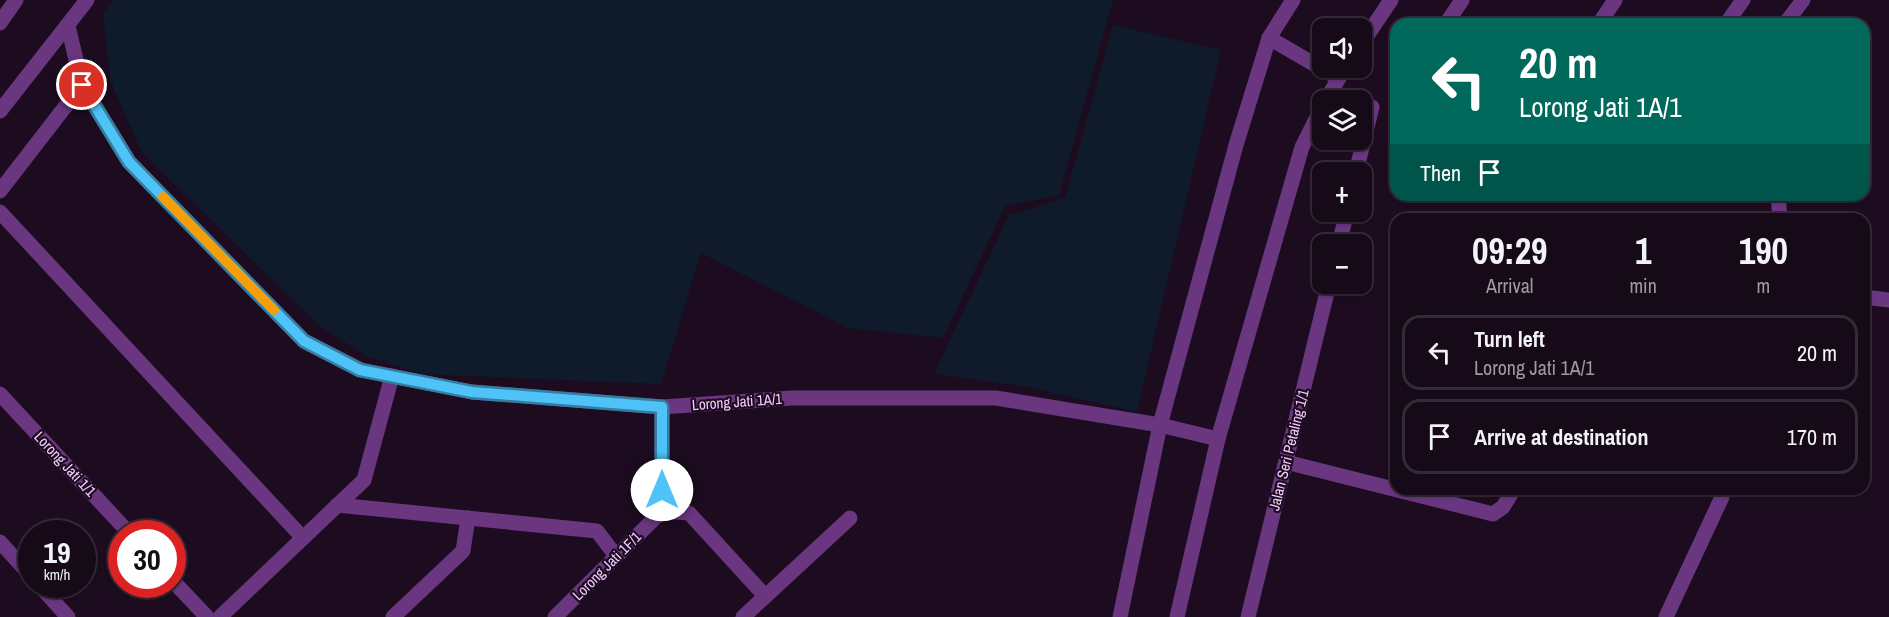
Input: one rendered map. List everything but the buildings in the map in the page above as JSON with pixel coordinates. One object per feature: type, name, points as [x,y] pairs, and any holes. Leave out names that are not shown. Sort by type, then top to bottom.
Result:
[{"type":"street","points":[[0,23],[16,0]]},
{"type":"street","points":[[0,111],[87,0]]},
{"type":"street","points":[[1120,617],[1160,425],[1236,145],[1269,38],[1293,0]]},
{"type":"street","points":[[1372,28],[1391,0]]},
{"type":"street","points":[[1450,18],[1462,0]]},
{"type":"street","points":[[1603,18],[1615,0]]},
{"type":"street","points":[[1730,18],[1743,0]]},
{"type":"street","points":[[1790,18],[1803,0]]},
{"type":"street","name":"Lorong Jati 1A/1","points":[[68,26],[82,85],[129,162],[304,341],[360,370],[472,392],[662,407],[792,398],[996,398],[1160,425],[1218,439]]},
{"type":"street","points":[[1269,38],[1312,59]]},
{"type":"street","points":[[0,191],[82,85]]},
{"type":"street","points":[[1177,617],[1218,439],[1302,147],[1312,127]]},
{"type":"street","points":[[0,212],[303,538]]},
{"type":"street","name":"Jalan Seri Petaling 1/1","points":[[1248,617],[1327,294]]},
{"type":"street","points":[[1870,298],[1889,300]]},
{"type":"street","points":[[220,617],[364,480],[392,376]]},
{"type":"street","name":"Lorong Jati 1/1","points":[[0,394],[117,520]]},
{"type":"street","points":[[662,407],[662,511],[689,513],[765,596]]},
{"type":"street","points":[[1286,462],[1390,488]]},
{"type":"street","points":[[1417,495],[1493,514],[1503,507],[1510,495]]},
{"type":"street","points":[[1666,617],[1722,495]]},
{"type":"street","points":[[338,506],[597,531],[616,556]]},
{"type":"street","name":"Lorong Jati 1F/1","points":[[555,617],[662,511]]},
{"type":"street","points":[[393,617],[463,551],[468,518]]},
{"type":"street","points":[[743,617],[850,518]]},
{"type":"street","points":[[0,543],[18,562]]},
{"type":"street","points":[[186,595],[207,617]]},
{"type":"street","points":[[51,598],[68,617]]},
{"type":"shaded area","points":[[113,0],[1113,0],[1059,195],[1005,206],[943,338],[848,328],[701,253],[661,384],[421,374],[366,356],[317,324],[141,151],[110,80],[103,14]]},
{"type":"shaded area","points":[[1113,25],[1221,50],[1137,412],[1028,387],[934,374],[1009,215],[1065,198]]},
{"type":"slow traffic","points":[[163,197],[274,310]]},
{"type":"route","points":[[82,85],[129,162],[304,341],[360,370],[472,392],[662,407],[662,490]]}]
